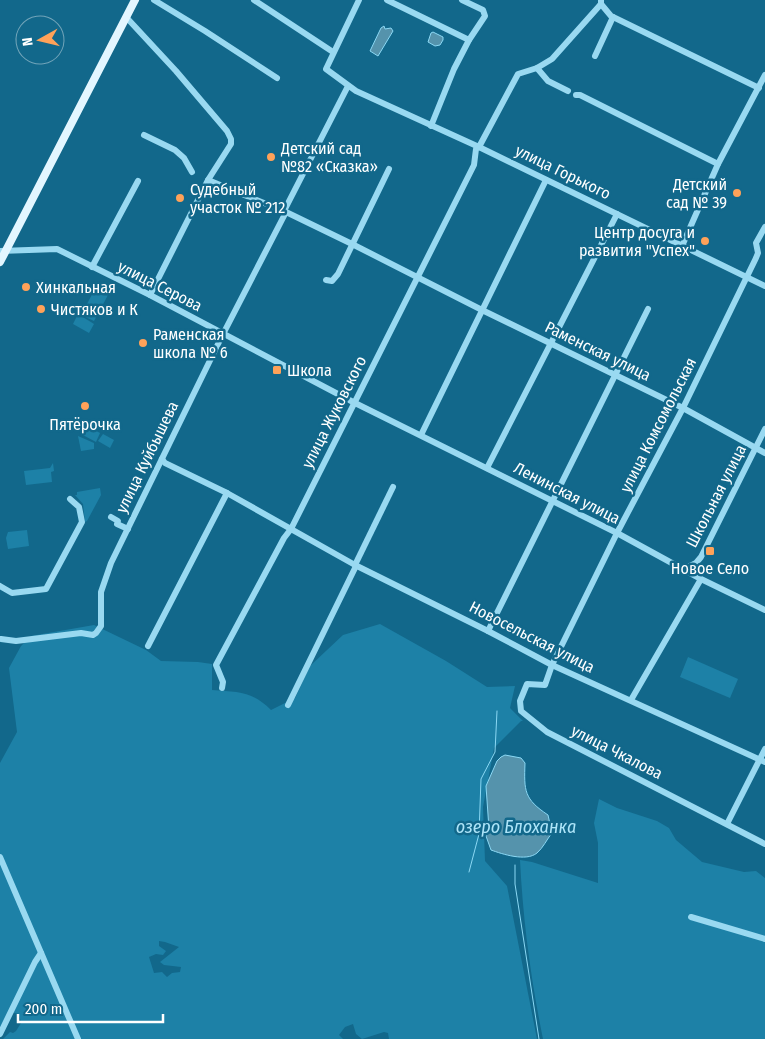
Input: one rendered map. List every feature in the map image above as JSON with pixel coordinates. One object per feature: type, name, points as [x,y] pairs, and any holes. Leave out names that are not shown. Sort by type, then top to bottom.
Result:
[{"type":"main road","points":[[0,262],[3,251],[135,0]]},
{"type":"street","points":[[154,0],[277,78]]},
{"type":"street","points":[[254,0],[333,52],[359,0]]},
{"type":"street","points":[[387,0],[469,40]]},
{"type":"street","points":[[431,126],[454,69],[469,40],[485,16],[483,10],[462,0]]},
{"type":"street","points":[[601,2],[613,17],[759,88]]},
{"type":"street","name":"улица Жуковского","points":[[222,688],[223,682],[216,665],[290,529],[418,277],[474,165],[476,149],[479,147],[518,74],[537,68],[552,59],[601,2]]},
{"type":"street","points":[[126,17],[176,71],[227,131],[231,139],[231,144],[208,180],[150,295]]},
{"type":"street","points":[[595,56],[613,17]]},
{"type":"street","name":"улица Горького","points":[[333,52],[326,70],[348,86],[479,147],[765,286]]},
{"type":"street","points":[[537,68],[548,81],[568,91]]},
{"type":"street","points":[[682,246],[718,164],[765,75]]},
{"type":"street","points":[[285,212],[348,86]]},
{"type":"street","points":[[576,95],[580,95],[718,164]]},
{"type":"street","points":[[144,135],[175,150],[184,158],[192,172]]},
{"type":"street","points":[[326,280],[332,281],[338,274],[389,169]]},
{"type":"street","name":"Раменская улица","points":[[208,180],[285,212],[352,244],[683,408],[765,453]]},
{"type":"street","points":[[421,435],[546,180]]},
{"type":"street","points":[[92,267],[138,181]]},
{"type":"street","name":"улица Куйбышева","points":[[0,639],[16,641],[82,633],[96,634],[101,626],[102,592],[111,563],[222,335],[285,212]]},
{"type":"street","points":[[487,468],[616,214]]},
{"type":"street","name":"улица Комсомольская","points":[[552,665],[617,534],[683,408],[758,253],[756,243],[765,226]]},
{"type":"street","name":"улица Серова","points":[[3,251],[57,249],[150,295],[222,335],[355,402]]},
{"type":"street","points":[[488,630],[648,309]]},
{"type":"street","name":"Ленинская улица","points":[[355,402],[765,610]]},
{"type":"street","name":"Школьная улица","points":[[684,569],[696,563],[701,557],[765,429]]},
{"type":"street","name":"Новосельская улица","points":[[162,459],[166,463],[356,566],[488,630],[552,665],[763,760]]},
{"type":"street","points":[[288,705],[393,487]]},
{"type":"street","points":[[148,646],[226,494]]},
{"type":"street","points":[[0,586],[12,593],[46,589],[82,522],[79,506],[70,499]]},
{"type":"street","points":[[111,517],[118,521],[117,524],[128,529]]},
{"type":"street","points":[[631,700],[702,579]]},
{"type":"street","name":"улица Чкалова","points":[[552,665],[545,685],[527,684],[520,701],[521,711],[547,732],[765,844]]},
{"type":"street","points":[[727,824],[763,760],[765,749]]},
{"type":"street","points":[[0,858],[78,1039]]},
{"type":"street","points":[[691,917],[765,939]]},
{"type":"street","points":[[0,1034],[41,953]]},
{"type":"shaded area","points":[[95,289],[108,295],[94,321],[81,315]]},
{"type":"shaded area","points":[[78,314],[94,324],[89,333],[73,324]]},
{"type":"shaded area","points":[[85,425],[100,433],[96,442],[81,434]]},
{"type":"shaded area","points":[[103,434],[114,440],[110,448],[98,441]]},
{"type":"shaded area","points":[[78,436],[94,443],[94,449],[81,451]]},
{"type":"shaded area","points":[[53,463],[54,471],[51,472],[52,482],[26,485],[24,471],[50,468]]},
{"type":"shaded area","points":[[100,488],[101,495],[85,522],[83,504],[75,495],[77,495],[77,492]]},
{"type":"shaded area","points":[[27,530],[29,546],[8,549],[6,538],[8,532]]},
{"type":"shaded area","points":[[380,624],[446,661],[487,687],[515,686],[510,708],[523,721],[494,748],[483,807],[485,861],[507,886],[537,1039],[389,1039],[388,1033],[384,1032],[362,1039],[356,1034],[353,1024],[345,1027],[339,1035],[343,1039],[3,1039],[10,1032],[16,1031],[21,1023],[19,1014],[14,1013],[14,1011],[0,1033],[0,763],[17,732],[9,668],[21,646],[31,636],[94,625],[146,650],[161,661],[212,664],[212,690],[237,692],[251,696],[271,710],[295,698],[310,666],[343,635]],"holes":[[[159,941],[179,947],[160,962],[164,965],[181,967],[180,972],[172,973],[167,977],[162,972],[154,973],[149,957],[156,954],[163,955],[166,951],[159,946]]]},
{"type":"shaded area","points":[[688,657],[738,679],[730,698],[680,677]]},
{"type":"shaded area","points":[[599,799],[617,808],[657,821],[669,828],[676,840],[702,862],[744,872],[756,871],[765,878],[765,1039],[543,1039],[528,950],[520,860],[598,883],[598,843],[594,823]]},
{"type":"water","points":[[384,26],[385,29],[391,28],[393,31],[378,56],[370,51],[381,28]]},
{"type":"water","points":[[433,32],[443,37],[440,45],[435,46],[428,42]]},
{"type":"water","name":"озеро Блоханка","points":[[505,755],[521,758],[525,763],[527,794],[534,804],[548,815],[552,833],[539,851],[532,856],[514,856],[491,850],[486,836],[489,829],[486,786],[497,761]]},
{"type":"waterway","points":[[469,872],[479,834],[481,779],[495,752],[497,711]]},
{"type":"waterway","points":[[515,865],[515,884],[539,1039]]},
{"type":"place","name":"Детский сад №82 «Сказка»","points":[[271,157]]},
{"type":"place","name":"Детский сад № 39","points":[[737,193]]},
{"type":"place","name":"Судебный участок № 212","points":[[180,198]]},
{"type":"place","name":"Центр досуга и развития \"Успех\"","points":[[705,241]]},
{"type":"place","name":"Хинкальная","points":[[26,287]]},
{"type":"place","name":"Чистяков и К","points":[[41,309]]},
{"type":"place","name":"Раменская школа № 6","points":[[143,343]]},
{"type":"place","name":"Школа","points":[[277,370]]},
{"type":"place","name":"Пятёрочка","points":[[85,406]]},
{"type":"place","name":"Новое Село","points":[[710,551]]}]
